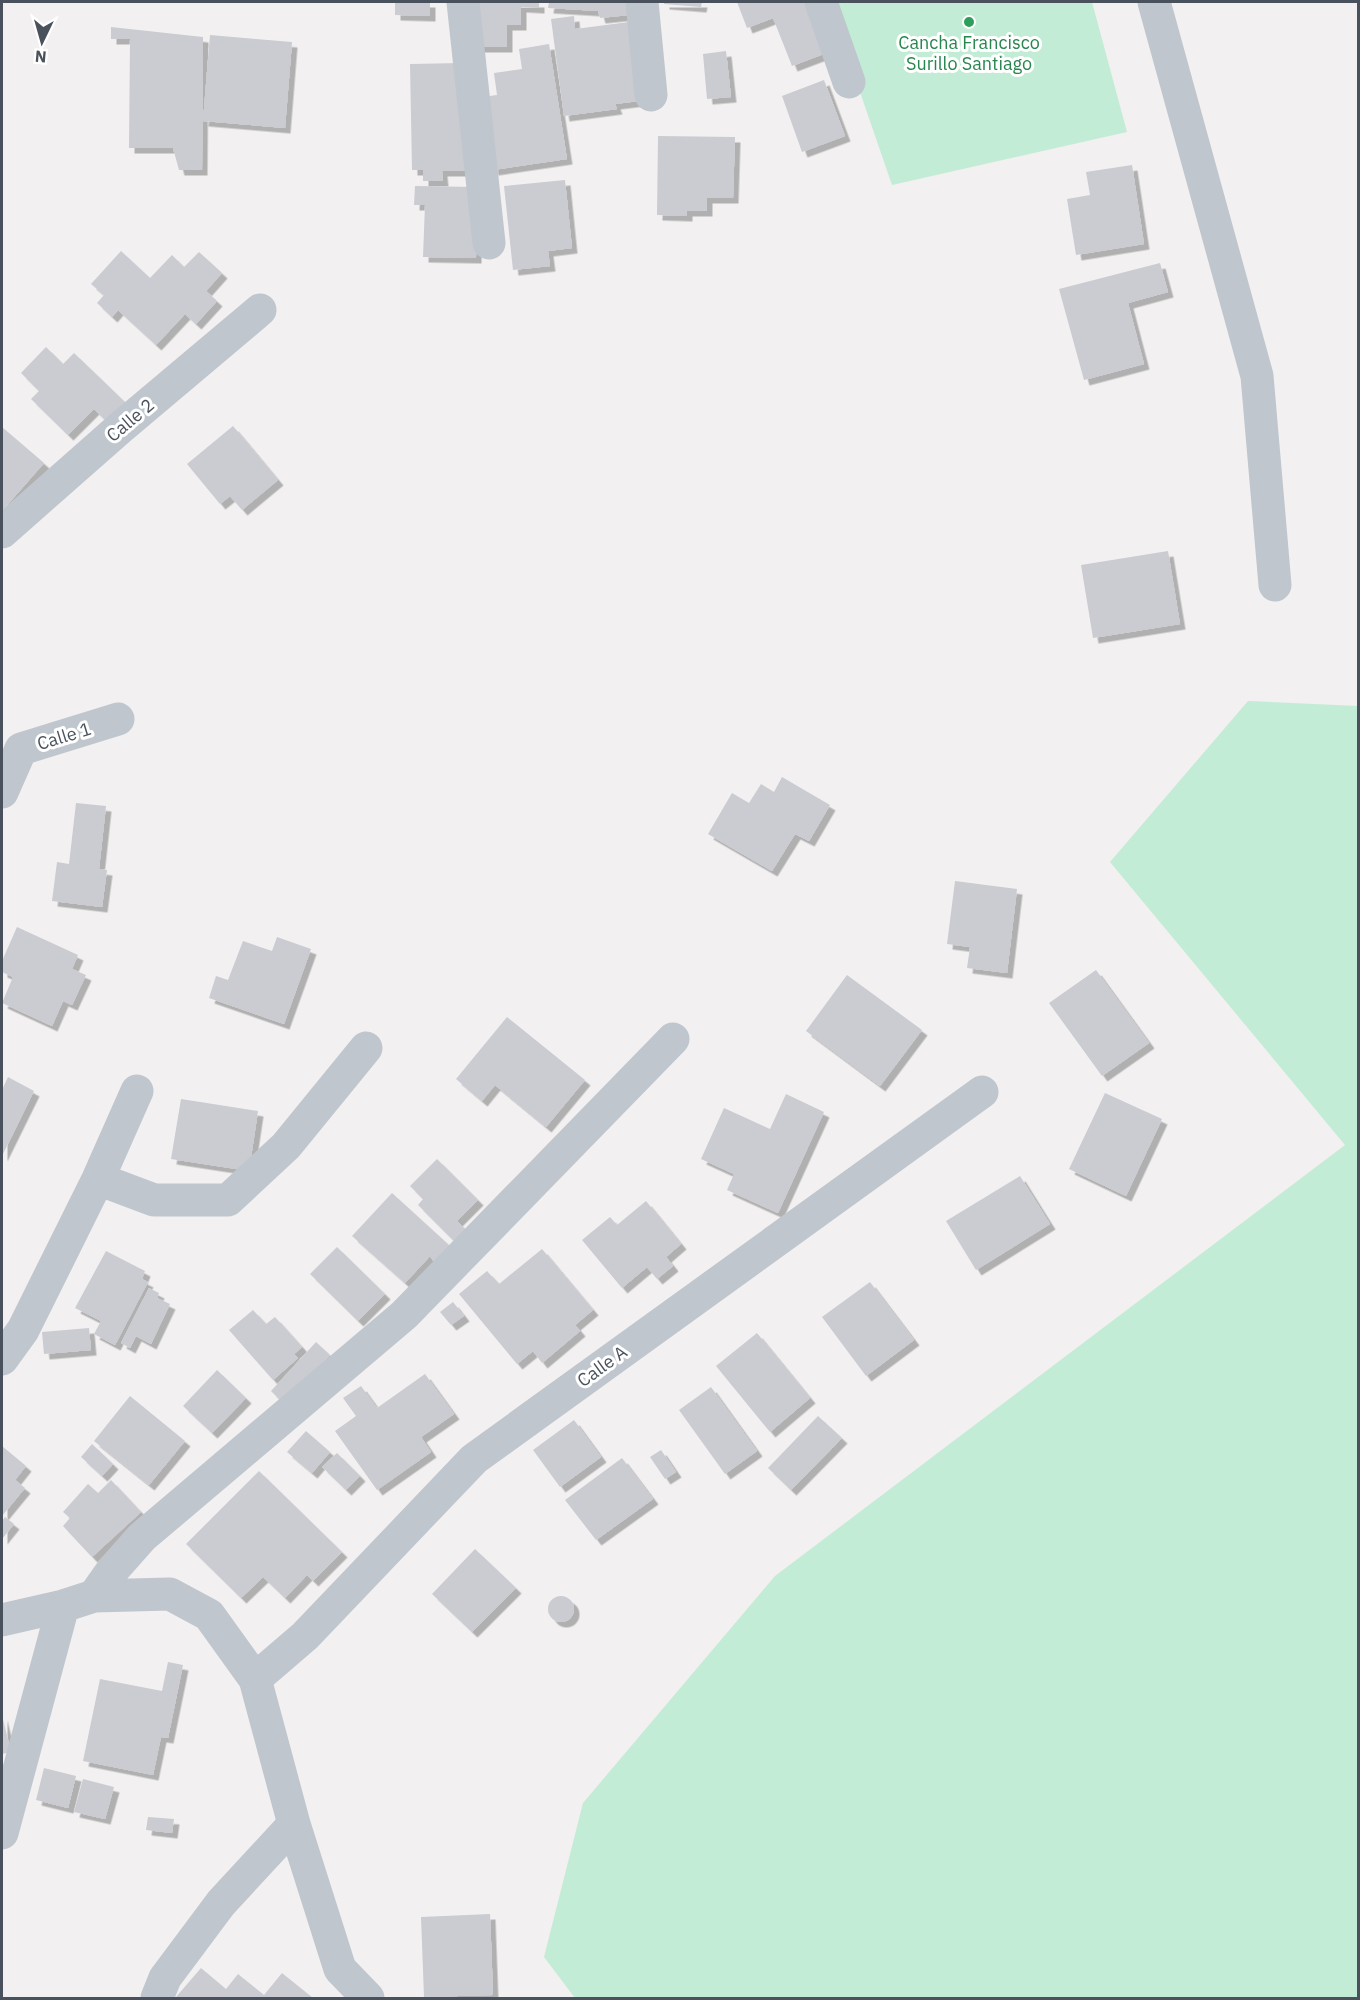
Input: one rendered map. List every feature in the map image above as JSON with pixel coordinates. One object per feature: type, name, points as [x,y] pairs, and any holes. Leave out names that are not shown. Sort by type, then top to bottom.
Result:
[{"type":"street","points":[[463,2],[489,243]]},
{"type":"street","points":[[642,2],[651,95]]},
{"type":"street","points":[[821,2],[849,82]]},
{"type":"street","points":[[1154,2],[1257,376],[1275,585]]},
{"type":"street","name":"Calle 2","points":[[2,532],[120,428],[261,310]]},
{"type":"street","name":"Calle 1","points":[[2,792],[21,749],[118,719]]},
{"type":"street","points":[[2,1833],[79,1601],[111,1572],[142,1537],[404,1315],[673,1039]]},
{"type":"street","points":[[98,1179],[154,1200],[228,1200],[286,1146],[366,1048]]},
{"type":"street","points":[[2,1359],[23,1330],[98,1179],[137,1091]]},
{"type":"street","name":"Calle A","points":[[255,1679],[305,1636],[474,1459],[982,1092]]},
{"type":"street","points":[[2,1620],[79,1601],[170,1594],[209,1616],[255,1679],[294,1824],[340,1969],[368,1998]]},
{"type":"street","points":[[157,1998],[165,1978],[220,1903],[294,1824]]},
{"type":"green space","points":[[829,2],[1092,2],[1127,132],[892,185]]},
{"type":"green space","points":[[1248,701],[1358,706],[1358,1998],[575,1998],[544,1957],[583,1803],[775,1576],[1345,1145],[1110,862]]},
{"type":"building","points":[[395,2],[430,2],[430,16],[395,15]]},
{"type":"building","points":[[475,2],[539,2],[539,8],[521,7],[521,25],[507,25],[507,47],[474,47]]},
{"type":"building","points":[[549,2],[627,2],[629,15],[600,18],[598,11],[548,8]]},
{"type":"building","points":[[664,2],[702,2],[701,7],[664,4]]},
{"type":"building","points":[[737,2],[809,2],[829,52],[792,66],[773,18],[747,28]]},
{"type":"building","points":[[574,16],[575,29],[629,22],[639,101],[615,104],[617,109],[564,116],[551,19]]},
{"type":"building","points":[[111,27],[203,37],[202,170],[179,170],[173,148],[129,148],[130,39],[111,39]]},
{"type":"building","points":[[210,35],[292,42],[285,128],[203,121]]},
{"type":"building","points":[[549,44],[567,159],[493,170],[482,97],[497,95],[494,73],[522,69],[519,49]]},
{"type":"building","points":[[726,51],[731,97],[707,99],[703,54]]},
{"type":"building","points":[[462,63],[465,171],[442,171],[443,181],[423,181],[423,170],[412,170],[410,64]]},
{"type":"building","points":[[824,80],[845,136],[802,152],[782,96]]},
{"type":"building","points":[[658,136],[735,137],[733,198],[707,198],[707,211],[687,211],[687,216],[657,215]]},
{"type":"building","points":[[1132,165],[1144,244],[1076,255],[1067,199],[1090,195],[1086,172]]},
{"type":"building","points":[[565,180],[572,248],[548,251],[550,266],[513,270],[504,186]]},
{"type":"building","points":[[415,186],[477,187],[476,258],[423,257],[425,205],[414,205]]},
{"type":"building","points":[[121,251],[150,278],[172,255],[184,267],[199,252],[222,273],[206,291],[217,301],[196,324],[185,314],[156,345],[118,310],[112,317],[97,303],[104,295],[91,284]]},
{"type":"building","points":[[1160,263],[1168,292],[1128,303],[1144,364],[1084,380],[1059,289]]},
{"type":"building","points":[[46,347],[63,364],[74,353],[127,404],[108,423],[94,409],[68,435],[31,399],[39,391],[21,373]]},
{"type":"building","points":[[233,426],[278,480],[242,510],[230,496],[220,504],[187,464]]},
{"type":"building","points":[[2,427],[44,463],[2,511]]},
{"type":"building","points":[[1168,551],[1180,624],[1093,638],[1081,565]]},
{"type":"building","points":[[782,777],[830,805],[809,841],[795,834],[772,871],[708,834],[732,793],[749,803],[761,784],[774,792]]},
{"type":"building","points":[[76,803],[106,806],[99,869],[107,870],[102,907],[52,901],[57,862],[69,864]]},
{"type":"building","points":[[955,881],[1017,889],[1007,973],[967,968],[970,947],[947,944]]},
{"type":"building","points":[[17,927],[78,955],[72,969],[86,975],[72,1005],[63,1001],[52,1026],[2,1003],[13,977],[2,972],[2,961]]},
{"type":"building","points":[[277,937],[311,949],[284,1024],[209,998],[216,976],[228,980],[243,941],[272,951]]},
{"type":"building","points":[[1096,970],[1149,1043],[1102,1076],[1049,1003]]},
{"type":"building","points":[[847,975],[922,1030],[880,1086],[806,1031]]},
{"type":"building","points":[[507,1017],[585,1080],[546,1127],[495,1085],[482,1101],[456,1079]]},
{"type":"building","points":[[8,1077],[34,1091],[2,1156],[2,1090]]},
{"type":"building","points":[[1105,1093],[1162,1119],[1126,1196],[1069,1169]]},
{"type":"building","points":[[786,1094],[824,1112],[778,1213],[727,1190],[734,1174],[701,1159],[724,1108],[770,1129]]},
{"type":"building","points":[[181,1099],[258,1111],[249,1171],[171,1159]]},
{"type":"building","points":[[437,1159],[478,1200],[457,1221],[469,1233],[458,1245],[418,1205],[423,1199],[410,1186]]},
{"type":"building","points":[[1020,1176],[1050,1224],[976,1270],[946,1221]]},
{"type":"building","points":[[392,1193],[449,1245],[434,1262],[430,1256],[405,1283],[352,1236]]},
{"type":"building","points":[[646,1201],[681,1244],[666,1257],[673,1266],[657,1279],[647,1267],[622,1288],[582,1240],[610,1217],[617,1225]]},
{"type":"building","points":[[337,1247],[385,1294],[358,1321],[310,1274]]},
{"type":"building","points":[[542,1249],[593,1310],[575,1325],[580,1331],[542,1363],[533,1351],[517,1364],[459,1294],[487,1271],[499,1284]]},
{"type":"building","points":[[106,1251],[145,1271],[142,1279],[148,1282],[115,1345],[94,1334],[101,1321],[75,1308]]},
{"type":"building","points":[[870,1282],[914,1340],[866,1376],[822,1317]]},
{"type":"building","points":[[149,1288],[159,1293],[157,1298],[170,1304],[151,1344],[136,1336],[130,1348],[121,1343]]},
{"type":"building","points":[[453,1302],[464,1316],[451,1325],[440,1312]]},
{"type":"building","points":[[253,1310],[266,1324],[275,1317],[302,1347],[294,1354],[298,1358],[273,1380],[229,1330]]},
{"type":"building","points":[[89,1328],[91,1350],[44,1354],[42,1332]]},
{"type":"building","points":[[757,1333],[810,1398],[770,1432],[716,1366]]},
{"type":"building","points":[[316,1342],[330,1355],[284,1404],[271,1391]]},
{"type":"building","points":[[217,1370],[246,1398],[212,1433],[183,1406]]},
{"type":"building","points":[[425,1374],[454,1414],[421,1437],[431,1452],[377,1490],[335,1431],[356,1416],[343,1398],[361,1386],[377,1408]]},
{"type":"building","points":[[711,1387],[757,1451],[725,1474],[679,1410]]},
{"type":"building","points":[[130,1396],[185,1441],[149,1485],[94,1441]]},
{"type":"building","points":[[818,1416],[842,1438],[791,1490],[768,1468]]},
{"type":"building","points":[[574,1420],[601,1457],[560,1487],[533,1450]]},
{"type":"building","points":[[306,1431],[330,1452],[312,1473],[287,1452]]},
{"type":"building","points":[[92,1444],[113,1464],[102,1476],[81,1457]]},
{"type":"building","points":[[2,1446],[26,1466],[15,1480],[25,1488],[2,1516]]},
{"type":"building","points":[[661,1450],[676,1472],[665,1479],[650,1457]]},
{"type":"building","points":[[337,1453],[360,1476],[346,1490],[322,1467]]},
{"type":"building","points":[[622,1458],[653,1499],[596,1540],[565,1500]]},
{"type":"building","points":[[259,1471],[342,1552],[313,1581],[307,1575],[285,1598],[263,1577],[241,1598],[186,1544]]},
{"type":"building","points":[[111,1480],[141,1512],[92,1557],[63,1526],[70,1518],[63,1512],[88,1484],[98,1493]]},
{"type":"building","points":[[5,1517],[14,1524],[2,1539],[2,1521]]},
{"type":"building","points":[[475,1549],[516,1588],[472,1632],[432,1594]]},
{"type":"building","points":[[561,1596],[570,1600],[574,1609],[570,1618],[561,1622],[552,1618],[548,1609],[552,1600]]},
{"type":"building","points":[[168,1662],[183,1665],[168,1738],[161,1737],[153,1775],[83,1761],[100,1679],[162,1691]]},
{"type":"building","points":[[2,1715],[11,1752],[2,1754]]},
{"type":"building","points":[[44,1768],[76,1776],[68,1808],[36,1800]]},
{"type":"building","points":[[83,1779],[114,1787],[105,1819],[74,1812]]},
{"type":"building","points":[[148,1817],[174,1819],[172,1833],[146,1830]]},
{"type":"building","points":[[490,1914],[493,1995],[424,1997],[421,1917]]},
{"type":"building","points":[[201,1968],[226,1989],[238,1974],[264,1995],[282,1973],[313,1998],[176,1997]]},
{"type":"place","name":"Cancha Francisco Surillo Santiago","points":[[969,22]]}]
